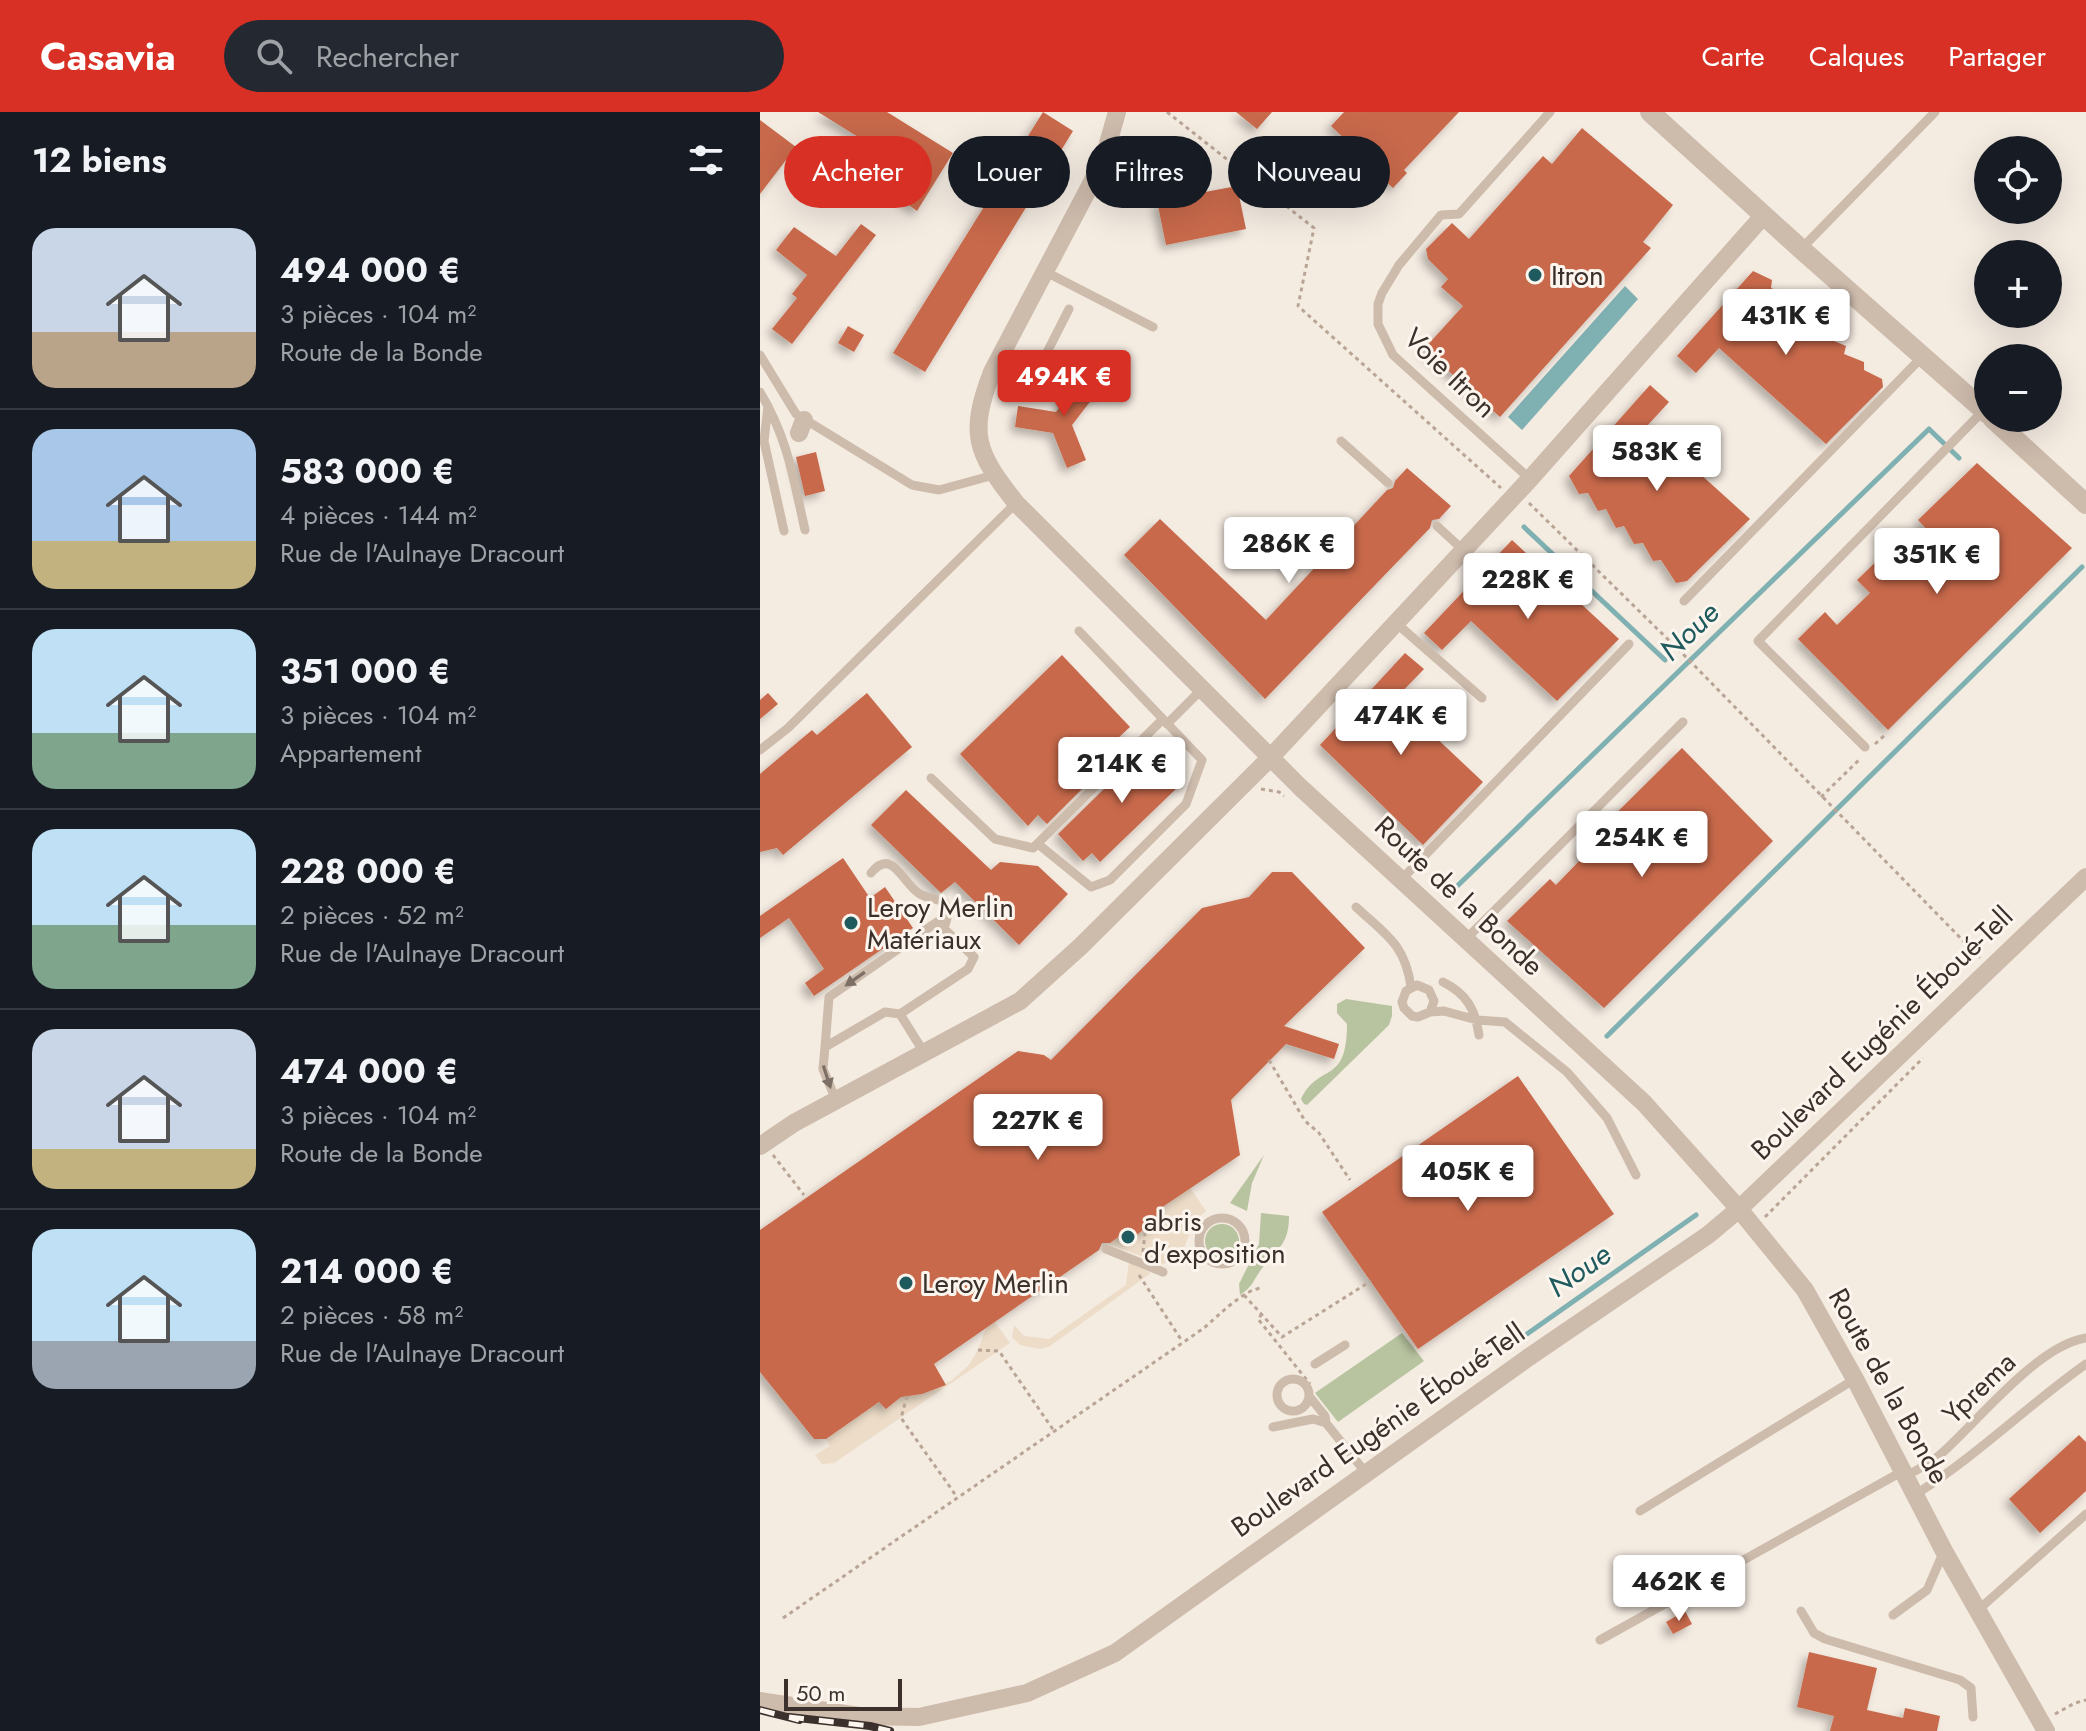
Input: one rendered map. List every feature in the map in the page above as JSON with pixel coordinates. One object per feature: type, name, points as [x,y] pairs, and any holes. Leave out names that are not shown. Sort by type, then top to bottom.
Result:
[{"type":"street","points":[[1650,112],[1974,402]]},
{"type":"street","name":"Route de la Bonde","points":[[1117,113],[1105,154],[1091,184],[1003,350],[982,399],[978,423],[984,460],[1016,503],[1270,758],[1644,1103],[1739,1209],[1805,1290],[1944,1551],[2044,1726]]},
{"type":"street","points":[[763,1143],[794,1123],[1020,1001],[1081,946],[1270,758],[1530,479],[1764,215]]},
{"type":"street","points":[[2008,432],[2086,504]]},
{"type":"street","name":"Boulevard Eugénie Éboué-Tell","points":[[760,1701],[859,1716],[919,1717],[1027,1693],[1115,1653],[1366,1473],[1708,1235],[1739,1209],[2086,877]]},
{"type":"lane","name":"Voie Itron","points":[[1530,479],[1393,355],[1378,324],[1378,304],[1399,265],[1441,215],[1459,214],[1550,112]]},
{"type":"lane","points":[[1801,249],[1935,112]]},
{"type":"lane","points":[[1044,271],[1153,327]]},
{"type":"lane","points":[[1038,370],[1069,309]]},
{"type":"lane","points":[[1003,350],[1060,384]]},
{"type":"lane","points":[[760,355],[802,426],[912,485],[939,490],[994,475]]},
{"type":"lane","points":[[1684,601],[1922,357]]},
{"type":"lane","points":[[760,392],[777,421],[788,453],[805,530]]},
{"type":"lane","points":[[768,406],[764,441],[784,531]]},
{"type":"lane","points":[[788,453],[802,426]]},
{"type":"lane","points":[[1868,749],[1758,641],[1974,428]]},
{"type":"lane","points":[[1341,441],[1388,483]]},
{"type":"lane","points":[[760,750],[788,728],[1016,503]]},
{"type":"lane","points":[[1437,526],[1463,550]]},
{"type":"lane","points":[[1396,623],[1482,698]]},
{"type":"lane","points":[[1038,844],[1091,887],[1110,880],[1186,804],[1202,760],[1079,631]]},
{"type":"lane","points":[[1400,881],[1629,644]]},
{"type":"lane","points":[[931,778],[995,839],[1033,848],[1202,689]]},
{"type":"lane","points":[[1465,940],[1683,722]]},
{"type":"lane","points":[[871,873],[877,866],[889,864],[896,867],[920,894],[944,902],[949,911],[944,929]]},
{"type":"lane","points":[[1356,907],[1400,948],[1411,987]]},
{"type":"lane","points":[[825,1047],[885,1012],[900,1014],[968,969],[974,957],[937,922],[829,997],[823,1069],[836,1100]]},
{"type":"lane","points":[[1443,982],[1456,988],[1470,1002],[1479,1035]]},
{"type":"lane","points":[[1430,1012],[1434,1001],[1429,990],[1417,985],[1411,987],[1403,996],[1404,1008],[1412,1016],[1444,1011],[1477,1020],[1505,1022],[1567,1072],[1607,1118],[1636,1175]]},
{"type":"lane","points":[[900,1014],[925,1054]]},
{"type":"lane","points":[[1228,1218],[1241,1227],[1246,1244],[1241,1256],[1232,1263],[1218,1265],[1206,1258],[1199,1246],[1199,1236],[1204,1227],[1215,1219],[1228,1218]]},
{"type":"lane","points":[[1106,1249],[1163,1272]]},
{"type":"lane","name":"Yprema","points":[[1600,1640],[1940,1455],[2040,1360],[2075,1339],[2086,1338]]},
{"type":"lane","points":[[1315,1364],[1345,1345]]},
{"type":"lane","points":[[1916,1494],[1944,1477],[2050,1389],[2086,1364]]},
{"type":"lane","points":[[1640,1511],[1855,1379]]},
{"type":"lane","points":[[1310,1391],[1326,1423],[1366,1473]]},
{"type":"lane","points":[[1273,1427],[1313,1419],[1326,1423]]},
{"type":"lane","points":[[1977,1611],[2086,1514]]},
{"type":"lane","points":[[1893,1615],[1927,1590],[1944,1551]]},
{"type":"lane","points":[[1801,1611],[1814,1633],[1825,1639],[1960,1680],[1971,1688],[1973,1717]]},
{"type":"path","points":[[1167,112],[1314,228],[1298,306],[1504,491]]},
{"type":"path","points":[[1527,500],[1688,659],[1991,969]]},
{"type":"path","points":[[1821,797],[1885,735]]},
{"type":"path","points":[[1269,1060],[1305,1121],[1319,1133],[1350,1180]]},
{"type":"path","points":[[763,1143],[804,1195]]},
{"type":"path","points":[[1145,1232],[1138,1277],[1183,1342]]},
{"type":"path","points":[[1244,1295],[1282,1337],[1371,1281]]},
{"type":"path","points":[[783,1618],[1183,1342],[1254,1288],[1263,1288]]},
{"type":"path","points":[[1262,1314],[1258,1319],[1310,1391]]},
{"type":"path","points":[[978,1350],[999,1351],[1054,1431]]},
{"type":"path","points":[[907,1396],[901,1418],[957,1497]]},
{"type":"path","points":[[2044,1726],[2075,1703],[2086,1700]]},
{"type":"green space","points":[[1346,999],[1392,1006],[1389,1025],[1307,1105],[1304,1104],[1301,1099],[1308,1088],[1331,1071],[1342,1057],[1347,1024],[1337,1013],[1337,1004]]},
{"type":"green space","points":[[1264,1155],[1252,1183],[1247,1211],[1230,1203]]},
{"type":"green space","points":[[1261,1213],[1289,1216],[1287,1234],[1252,1284],[1240,1295],[1239,1284],[1259,1244]]},
{"type":"green space","points":[[1222,1224],[1234,1229],[1239,1241],[1234,1253],[1222,1258],[1210,1253],[1205,1241],[1210,1229]]},
{"type":"green space","points":[[1402,1333],[1424,1361],[1338,1422],[1315,1393]]},
{"type":"shaded area","points":[[1190,1188],[1206,1211],[1194,1221],[1184,1248],[1176,1259],[1163,1264],[1108,1244],[1139,1223],[1163,1218],[1158,1210]]},
{"type":"shaded area","points":[[1129,1262],[1151,1273],[1050,1346],[1040,1349],[1020,1345],[1012,1337],[1014,1325],[1024,1336],[1049,1339],[1126,1285]]},
{"type":"shaded area","points":[[995,1322],[1010,1343],[834,1463],[822,1464],[815,1455],[830,1446],[826,1439],[889,1395],[918,1395],[951,1381],[969,1365],[986,1328]]},
{"type":"water","points":[[1625,286],[1638,299],[1522,430],[1508,417]]},
{"type":"building","points":[[818,112],[887,112],[926,136],[857,136]]},
{"type":"building","points":[[1043,112],[1073,131],[1070,136],[1028,136]]},
{"type":"building","points":[[1236,112],[1272,112],[1257,129]]},
{"type":"building","points":[[1344,112],[1459,112],[1404,170],[1407,173],[1393,188],[1390,185],[1390,136],[1341,136],[1331,126]]},
{"type":"building","points":[[760,120],[784,138],[784,163],[760,194]]},
{"type":"building","name":"Itron","points":[[1582,128],[1673,205],[1643,242],[1651,248],[1500,417],[1424,349],[1463,306],[1441,287],[1448,279],[1428,259],[1426,249],[1452,223],[1469,239],[1543,156],[1552,164]]},
{"type":"building","points":[[932,140],[948,150],[948,161],[932,187]]},
{"type":"building","points":[[1228,188],[1228,208],[1242,208],[1246,229],[1166,245],[1158,208],[1212,208],[1212,191]]},
{"type":"building","points":[[983,208],[1026,208],[925,372],[893,353]]},
{"type":"building","points":[[861,224],[876,235],[792,344],[772,329],[797,298],[792,294],[807,275],[776,250],[794,227],[836,256]]},
{"type":"building","points":[[1753,271],[1772,280],[1771,288],[1790,296],[1790,304],[1809,312],[1808,321],[1827,330],[1827,338],[1846,346],[1844,354],[1864,362],[1864,370],[1882,379],[1883,387],[1826,444],[1719,348],[1696,373],[1677,356]]},
{"type":"building","points":[[848,326],[864,335],[854,352],[838,343]]},
{"type":"building","points":[[1089,368],[1106,381],[1072,425],[1086,460],[1067,468],[1053,433],[1015,427],[1018,406],[1056,412]]},
{"type":"building","points":[[1650,385],[1669,402],[1647,426],[1750,519],[1687,581],[1676,583],[1661,560],[1653,561],[1643,543],[1634,544],[1624,526],[1616,528],[1606,509],[1598,511],[1588,493],[1579,494],[1569,476]]},
{"type":"building","points":[[816,452],[825,491],[805,496],[796,457]]},
{"type":"building","points":[[1977,463],[2072,548],[1888,730],[1798,639],[1825,612],[1837,625],[1870,593],[1857,580],[1885,553],[1897,566],[1930,533],[1918,520]]},
{"type":"building","points":[[1407,468],[1451,506],[1439,519],[1432,520],[1430,528],[1265,699],[1124,555],[1160,519],[1266,620],[1387,490],[1393,488]]},
{"type":"building","points":[[1512,540],[1619,639],[1557,701],[1471,621],[1442,650],[1424,633]]},
{"type":"building","points":[[1405,653],[1424,669],[1395,699],[1483,782],[1423,845],[1320,745]]},
{"type":"building","points":[[1062,655],[1130,727],[1116,740],[1123,748],[1047,824],[1038,815],[1028,826],[960,754]]},
{"type":"building","points":[[768,693],[778,704],[760,719],[760,700]]},
{"type":"building","points":[[867,693],[912,747],[783,855],[777,848],[760,852],[760,774],[812,730],[817,735]]},
{"type":"building","points":[[1152,742],[1181,772],[1173,780],[1179,786],[1100,862],[1092,853],[1083,861],[1058,834]]},
{"type":"building","points":[[1682,748],[1773,841],[1604,1008],[1507,921],[1550,879],[1556,885],[1582,858],[1577,852]]},
{"type":"building","points":[[906,790],[991,870],[1000,862],[1038,866],[1068,894],[1019,945],[955,882],[941,893],[871,825]]},
{"type":"building","name":"Leroy Merlin Matériaux","points":[[843,858],[870,898],[885,887],[913,928],[814,996],[805,983],[824,969],[789,918],[760,938],[760,916]]},
{"type":"building","name":"Leroy Merlin","points":[[1272,872],[1292,872],[1365,948],[1284,1026],[1339,1044],[1334,1059],[1286,1044],[1231,1100],[1240,1155],[1158,1210],[1164,1218],[1145,1232],[1143,1230],[1126,1243],[1120,1236],[1110,1243],[1102,1243],[1099,1250],[934,1364],[946,1385],[922,1394],[901,1397],[886,1409],[879,1402],[826,1439],[814,1439],[760,1372],[760,1230],[1018,1051],[1044,1055],[1051,1060],[1202,908],[1249,897]]},
{"type":"building","points":[[1518,1076],[1614,1214],[1418,1349],[1322,1212]]},
{"type":"building","points":[[2079,1435],[2086,1442],[2086,1491],[2040,1533],[2009,1499]]},
{"type":"building","points":[[1685,1611],[1692,1624],[1673,1634],[1666,1622]]},
{"type":"building","points":[[1809,1652],[1877,1668],[1867,1710],[1903,1718],[1905,1708],[1940,1716],[1937,1731],[1830,1731],[1834,1716],[1797,1707]]},
{"type":"waterway","name":"Noue","points":[[1449,894],[1929,429],[1959,458]]},
{"type":"waterway","name":"Noue","points":[[1524,527],[1665,660]]},
{"type":"waterway","name":"Noue","points":[[1607,1036],[2082,567]]},
{"type":"waterway","name":"Noue","points":[[1527,1334],[1696,1215]]},
{"type":"railway","points":[[760,1710],[799,1720]]},
{"type":"railway","points":[[789,1717],[890,1731]]},
{"type":"place","name":"Itron","points":[[1535,275]]},
{"type":"place","name":"Leroy Merlin Matériaux","points":[[851,923]]},
{"type":"place","name":"abris d’exposition","points":[[1128,1237]]},
{"type":"place","name":"Leroy Merlin","points":[[906,1283]]}]
